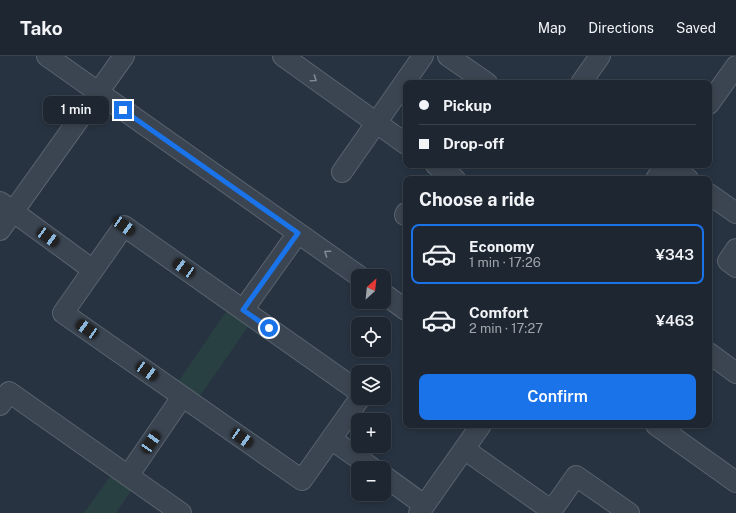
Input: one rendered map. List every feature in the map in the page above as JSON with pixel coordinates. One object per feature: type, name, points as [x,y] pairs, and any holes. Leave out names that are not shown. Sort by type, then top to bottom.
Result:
[{"type":"street","points":[[47,56],[351,271]]},
{"type":"street","points":[[0,230],[7,207],[98,92],[124,56]]},
{"type":"street","points":[[283,56],[403,142]]},
{"type":"street","points":[[407,80],[424,56]]},
{"type":"street","points":[[448,56],[483,80]]},
{"type":"street","points":[[583,80],[600,56]]},
{"type":"street","points":[[712,100],[736,66]]},
{"type":"street","points":[[342,172],[403,86]]},
{"type":"street","points":[[658,176],[665,168]]},
{"type":"street","points":[[672,168],[684,176]]},
{"type":"street","points":[[434,170],[448,176]]},
{"type":"street","points":[[712,196],[736,213]]},
{"type":"street","points":[[7,207],[94,270]]},
{"type":"street","points":[[351,386],[124,226],[63,313],[302,480],[355,405]]},
{"type":"street","points":[[243,310],[298,233]]},
{"type":"street","points":[[736,249],[728,261],[736,267]]},
{"type":"street","points":[[391,299],[403,308]]},
{"type":"street","points":[[712,355],[736,373]]},
{"type":"street","points":[[0,404],[9,392],[181,513]]},
{"type":"street","points":[[128,476],[182,397]]},
{"type":"street","points":[[391,482],[422,509],[479,428]]},
{"type":"street","points":[[660,428],[736,482]]},
{"type":"street","points":[[331,439],[362,461]]},
{"type":"street","points":[[464,449],[551,512],[576,476],[629,513]]},
{"type":"green space","points":[[228,309],[250,324],[197,400],[176,385]]},
{"type":"green space","points":[[112,474],[133,488],[116,513],[84,513]]},
{"type":"route","points":[[123,110],[298,233],[243,310],[269,328]]}]
